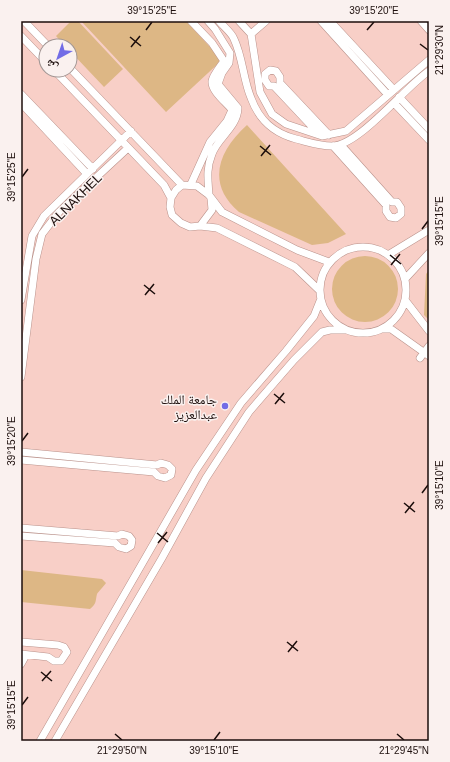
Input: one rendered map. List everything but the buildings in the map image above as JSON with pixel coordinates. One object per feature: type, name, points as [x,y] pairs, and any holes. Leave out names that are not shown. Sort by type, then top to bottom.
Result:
[{"type":"street","points":[[24,21],[40,38]]},
{"type":"street","points":[[191,21],[212,43],[224,61],[212,80],[212,84],[214,91],[232,110],[227,120],[210,142],[191,184]]},
{"type":"street","points":[[200,226],[212,210],[207,173],[212,153],[238,117],[238,108],[218,84],[222,73],[229,63],[230,53],[215,29],[208,21]]},
{"type":"street","points":[[218,21],[234,38],[251,98],[262,119],[286,136],[316,144],[333,146],[341,145],[363,131],[429,71]]},
{"type":"street","points":[[239,21],[251,34],[260,92],[272,114],[286,124],[322,136],[346,131],[429,60]]},
{"type":"street","points":[[251,34],[266,21]]},
{"type":"street","points":[[321,21],[391,92]]},
{"type":"street","points":[[330,21],[391,92]]},
{"type":"street","points":[[421,21],[429,30]]},
{"type":"street","points":[[21,36],[38,54]]},
{"type":"street","points":[[322,136],[274,86],[269,86],[265,80],[265,74],[270,70],[276,71],[280,77],[280,83],[329,135]]},
{"type":"street","points":[[78,76],[182,185]]},
{"type":"street","points":[[62,78],[164,185],[171,198]]},
{"type":"street","points":[[21,94],[90,172]]},
{"type":"street","points":[[397,100],[429,129]]},
{"type":"street","points":[[397,100],[429,140]]},
{"type":"street","points":[[21,103],[90,172]]},
{"type":"street","points":[[21,300],[23,278],[32,236],[44,216],[131,131]]},
{"type":"street","points":[[333,146],[386,205],[386,211],[390,217],[396,218],[401,214],[401,208],[397,202],[392,202],[341,145]]},
{"type":"street","name":"ALNAKHEL","points":[[21,377],[36,259],[42,234],[59,212],[128,148]]},
{"type":"street","points":[[319,290],[295,267],[217,228],[200,226],[190,227],[180,224],[172,215],[170,207],[171,198],[176,190],[182,185],[191,184],[197,186],[210,196],[222,212],[297,250],[330,262]]},
{"type":"street","points":[[388,255],[429,230]]},
{"type":"street","points":[[357,247],[373,248],[388,255],[401,270],[406,286],[405,300],[401,312],[394,322],[374,333],[364,334],[345,330],[337,325],[330,319],[320,301],[319,290],[322,275],[330,262],[337,255],[357,247]]},
{"type":"street","points":[[405,279],[429,253]]},
{"type":"street","points":[[405,300],[429,331]]},
{"type":"street","points":[[40,741],[196,470],[241,403],[314,316],[320,301]]},
{"type":"street","points":[[383,329],[391,328],[424,355],[429,346]]},
{"type":"street","points":[[55,741],[162,558],[206,478],[249,412],[294,360],[322,332],[330,330],[345,330]]},
{"type":"street","points":[[21,452],[157,465],[161,463],[168,465],[172,469],[170,475],[165,478],[158,476],[154,472],[21,460]]},
{"type":"street","points":[[21,528],[118,536],[122,534],[129,536],[132,540],[131,546],[126,549],[119,547],[115,543],[21,536]]},
{"type":"street","points":[[21,642],[64,647],[67,652],[62,661],[54,661],[48,657],[24,655],[21,664]]},
{"type":"shaded area","name":"جامعة الملك عبدالعزيز","points":[[21,21],[429,21],[429,741],[21,741]]},
{"type":"shaded area","points":[[71,21],[78,21],[123,69],[104,87],[78,59],[78,38],[58,38],[56,36]]},
{"type":"shaded area","points":[[81,21],[186,21],[222,60],[166,112]]},
{"type":"shaded area","points":[[247,125],[346,234],[328,243],[312,245],[239,212],[229,201],[222,190],[219,179],[220,168],[223,157],[229,146]]},
{"type":"shaded area","points":[[365,256],[378,258],[393,271],[396,276],[398,289],[396,302],[383,317],[378,320],[365,322],[352,320],[337,307],[334,302],[332,289],[334,276],[347,261],[352,258]]},
{"type":"shaded area","points":[[429,270],[429,320],[424,315],[426,274]]},
{"type":"shaded area","points":[[21,570],[102,579],[106,583],[97,594],[95,604],[90,609],[21,602]]},
{"type":"place","name":"جامعة الملك عبدالعزيز","points":[[225,406]]}]
